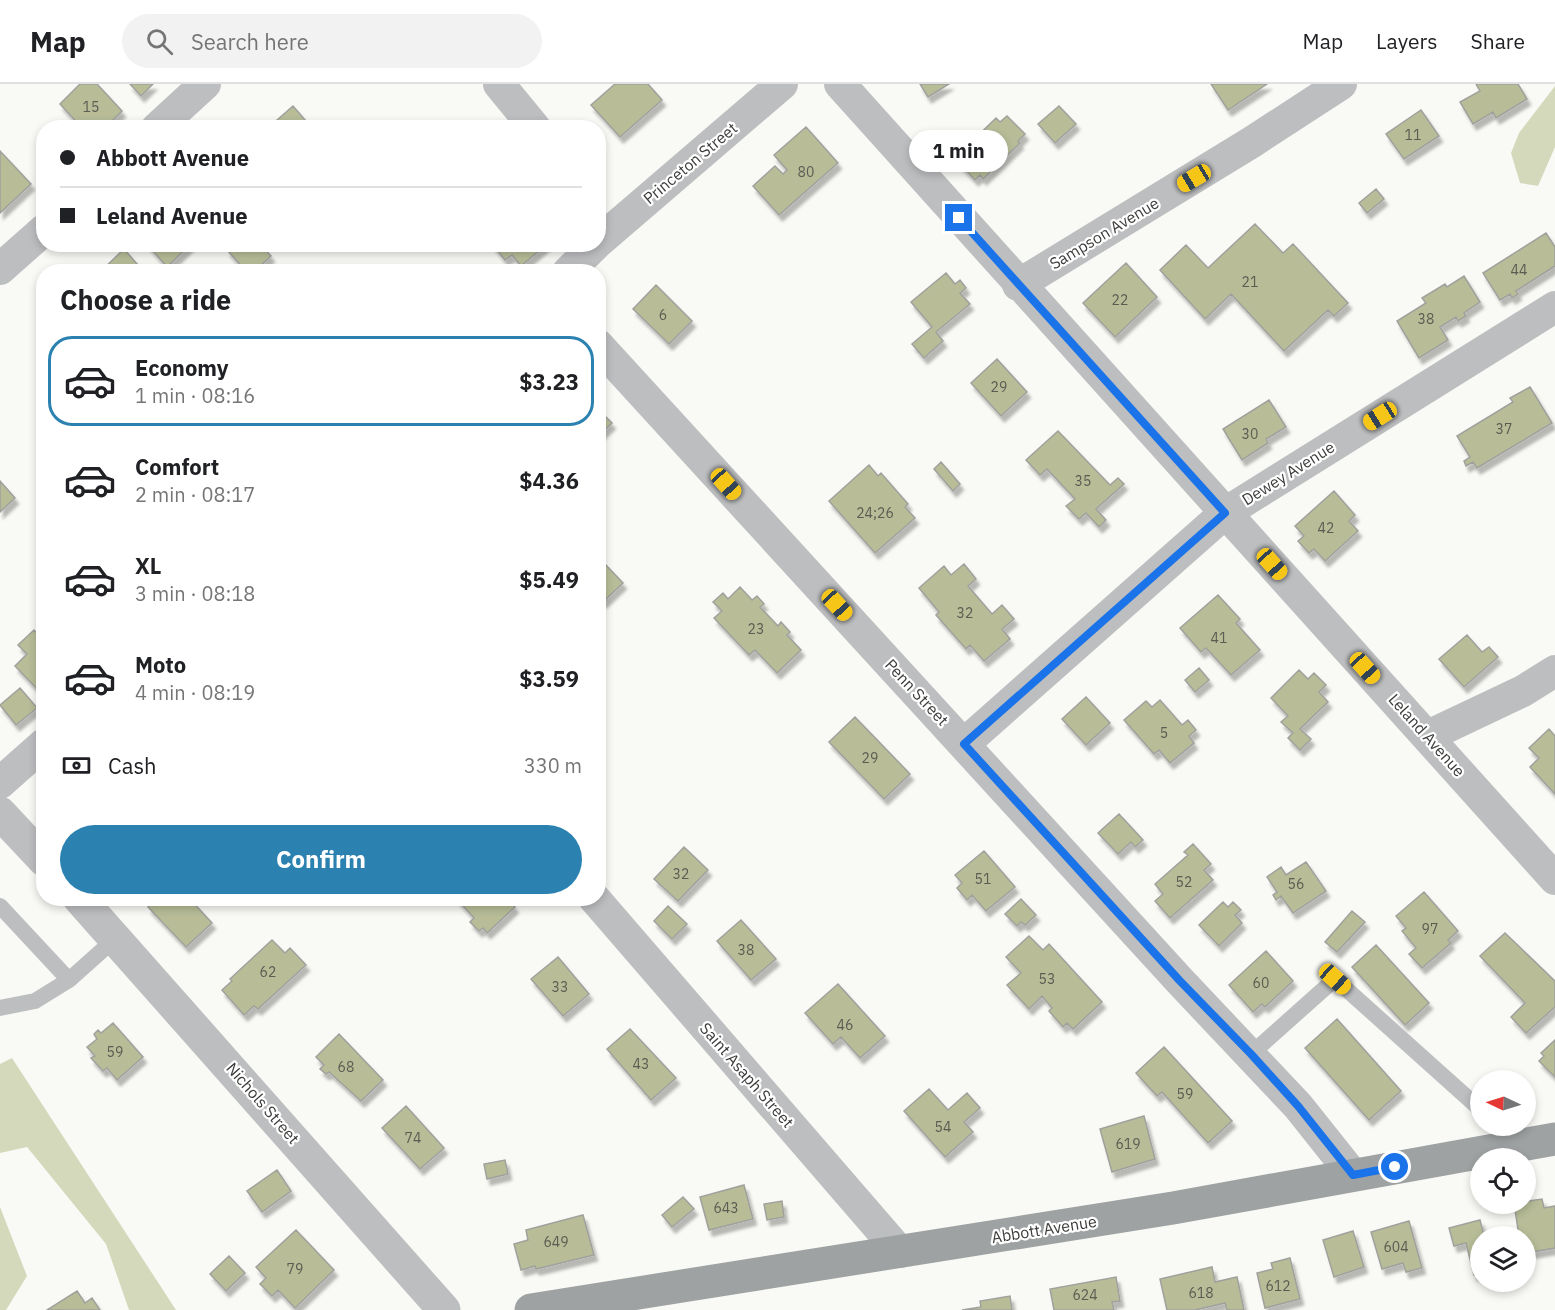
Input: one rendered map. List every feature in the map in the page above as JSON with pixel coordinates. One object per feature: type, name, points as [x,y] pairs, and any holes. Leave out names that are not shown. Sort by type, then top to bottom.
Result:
[{"type":"main road","name":"Abbott Avenue","points":[[531,1310],[626,1304],[900,1252],[1173,1208],[1353,1175],[1506,1136]]},
{"type":"main road","name":"Abbott Avenue","points":[[1521,1136],[1555,1139]]},
{"type":"street","points":[[166,120],[205,84]]},
{"type":"street","points":[[499,84],[528,120]]},
{"type":"street","name":"Princeton Street","points":[[606,228],[782,84]]},
{"type":"street","name":"Leland Avenue","points":[[840,84],[1018,285],[1555,879]]},
{"type":"street","name":"Sampson Avenue","points":[[1018,285],[1252,142],[1341,84]]},
{"type":"street","points":[[0,269],[36,237]]},
{"type":"street","name":"Princeton Street","points":[[575,264],[585,252]]},
{"type":"street","name":"Dewey Avenue","points":[[964,744],[1225,513],[1555,307]]},
{"type":"street","name":"Penn Street","points":[[606,354],[1180,981],[1251,1054],[1298,1106],[1353,1175]]},
{"type":"street","points":[[1428,736],[1523,691],[1555,671]]},
{"type":"street","points":[[0,783],[36,751]]},
{"type":"street","points":[[0,813],[36,851]]},
{"type":"street","name":"Nichols Street","points":[[86,906],[444,1310]]},
{"type":"street","name":"Saint Asaph Street","points":[[601,906],[900,1252]]},
{"type":"lane","points":[[0,906],[69,980]]},
{"type":"lane","points":[[4,1002],[35,1001],[69,980],[116,938]]},
{"type":"lane","points":[[1251,1054],[1335,979],[1470,1100]]},
{"type":"green space","points":[[1555,86],[1555,147],[1538,186],[1520,183],[1511,153],[1519,133]]},
{"type":"green space","points":[[12,1058],[176,1310],[129,1310],[106,1244],[27,1147],[0,1153],[0,1064]]},
{"type":"green space","points":[[0,1207],[27,1276],[6,1310],[0,1310]]},
{"type":"building","points":[[80,84],[97,84],[122,111],[113,120],[75,120],[60,104]]},
{"type":"building","points":[[130,84],[153,84],[141,96]]},
{"type":"building","points":[[615,84],[648,84],[662,100],[620,137],[591,105]]},
{"type":"building","points":[[920,84],[949,84],[928,97]]},
{"type":"building","points":[[1211,84],[1267,84],[1228,110]]},
{"type":"building","points":[[1476,84],[1518,84],[1527,99],[1496,118],[1493,112],[1473,124],[1460,102],[1480,91]]},
{"type":"building","points":[[293,106],[305,120],[277,120]]},
{"type":"building","points":[[1059,106],[1076,124],[1055,143],[1038,124]]},
{"type":"building","points":[[1421,110],[1439,136],[1404,159],[1386,134]]},
{"type":"building","points":[[1007,116],[1025,134],[1018,141],[1020,143],[983,179],[980,175],[975,180],[957,161],[963,156],[960,153],[996,118],[1000,122]]},
{"type":"building","points":[[806,127],[838,163],[779,215],[753,186],[775,166],[783,174],[787,170],[774,155]]},
{"type":"building","points":[[0,151],[31,184],[0,213]]},
{"type":"building","points":[[1376,189],[1384,199],[1367,213],[1359,203]]},
{"type":"building","points":[[1255,224],[1283,253],[1293,244],[1348,303],[1334,316],[1328,310],[1284,351],[1231,294],[1205,319],[1160,270],[1186,245],[1208,268]]},
{"type":"building","points":[[1546,233],[1555,247],[1555,266],[1516,291],[1518,294],[1512,298],[1510,294],[1500,300],[1483,273]]},
{"type":"building","points":[[121,252],[127,252],[137,264],[108,264]]},
{"type":"building","points":[[154,252],[183,252],[170,264],[164,264]]},
{"type":"building","points":[[229,252],[267,252],[271,256],[262,264],[240,264]]},
{"type":"building","points":[[498,252],[538,252],[523,264],[519,264],[512,255],[505,260]]},
{"type":"building","points":[[1126,263],[1157,297],[1115,337],[1083,303]]},
{"type":"building","points":[[946,273],[955,284],[960,280],[966,288],[960,293],[970,304],[936,332],[943,341],[924,358],[912,344],[932,327],[911,302]]},
{"type":"building","points":[[1464,276],[1480,302],[1464,313],[1466,316],[1458,321],[1456,317],[1440,327],[1448,340],[1419,358],[1397,321],[1426,303],[1422,298],[1445,284],[1447,287]]},
{"type":"building","points":[[656,285],[692,321],[669,344],[633,309]]},
{"type":"building","points":[[997,359],[1027,392],[1001,416],[971,383]]},
{"type":"building","points":[[1530,387],[1552,423],[1477,468],[1473,462],[1466,466],[1464,461],[1470,457],[1457,436],[1513,402],[1510,398]]},
{"type":"building","points":[[1269,400],[1286,427],[1266,439],[1268,443],[1242,460],[1223,429]]},
{"type":"building","points":[[606,417],[612,423],[606,429]]},
{"type":"building","points":[[1058,431],[1110,485],[1118,478],[1124,484],[1096,509],[1106,520],[1099,527],[1086,513],[1079,519],[1066,506],[1075,499],[1047,469],[1040,475],[1026,460]]},
{"type":"building","points":[[941,462],[960,484],[953,491],[934,469]]},
{"type":"building","points":[[869,465],[878,476],[881,473],[908,504],[905,507],[915,518],[875,553],[829,501]]},
{"type":"building","points":[[0,481],[15,498],[0,512]]},
{"type":"building","points":[[1334,491],[1355,515],[1349,521],[1358,531],[1325,561],[1314,549],[1309,553],[1298,541],[1304,536],[1295,526]]},
{"type":"building","points":[[964,564],[976,579],[968,586],[992,614],[1002,605],[1014,619],[1002,629],[1010,639],[984,661],[970,645],[966,649],[936,615],[939,612],[919,588],[944,566],[951,575]]},
{"type":"building","points":[[606,565],[623,583],[606,599]]},
{"type":"building","points":[[740,587],[752,600],[757,596],[764,604],[760,607],[778,626],[781,622],[790,632],[787,635],[801,650],[777,673],[755,650],[749,655],[714,618],[722,611],[713,602],[723,593],[728,599]]},
{"type":"building","points":[[1218,595],[1240,619],[1236,623],[1260,650],[1231,675],[1206,648],[1201,652],[1180,628]]},
{"type":"building","points":[[34,630],[36,632],[36,688],[15,666],[27,654],[18,645]]},
{"type":"building","points":[[1467,635],[1482,652],[1489,647],[1498,657],[1464,687],[1439,659]]},
{"type":"building","points":[[1199,668],[1209,680],[1195,692],[1185,680]]},
{"type":"building","points":[[1299,670],[1308,679],[1314,673],[1326,685],[1319,692],[1328,702],[1300,729],[1311,739],[1300,750],[1288,738],[1293,733],[1281,722],[1288,716],[1271,698]]},
{"type":"building","points":[[20,688],[36,709],[16,725],[0,705]]},
{"type":"building","points":[[1086,697],[1110,723],[1086,745],[1062,719]]},
{"type":"building","points":[[1160,700],[1182,725],[1188,720],[1196,730],[1189,736],[1194,743],[1170,763],[1159,750],[1154,754],[1124,720],[1146,701],[1152,707]]},
{"type":"building","points":[[855,717],[910,774],[884,799],[829,742]]},
{"type":"building","points":[[1549,729],[1555,736],[1555,794],[1530,767],[1539,758],[1529,748]]},
{"type":"building","points":[[1119,814],[1143,840],[1135,847],[1131,842],[1118,854],[1098,833]]},
{"type":"building","points":[[1193,844],[1211,864],[1204,870],[1213,880],[1170,918],[1155,901],[1163,894],[1155,884],[1188,855],[1184,852]]},
{"type":"building","points":[[684,847],[708,870],[678,901],[654,879]]},
{"type":"building","points":[[984,851],[1015,887],[986,911],[972,895],[967,900],[957,888],[962,883],[955,875]]},
{"type":"building","points":[[1306,862],[1326,891],[1293,913],[1281,896],[1276,900],[1273,895],[1277,892],[1267,877],[1281,867],[1286,875]]},
{"type":"building","points":[[1424,892],[1458,931],[1448,940],[1451,943],[1422,968],[1409,954],[1416,948],[1402,931],[1406,928],[1396,916]]},
{"type":"building","points":[[1021,899],[1036,915],[1025,925],[1021,922],[1017,926],[1005,914]]},
{"type":"building","points":[[1223,902],[1228,907],[1233,902],[1241,910],[1235,915],[1242,923],[1219,946],[1199,925]]},
{"type":"building","points":[[196,906],[212,923],[186,947],[148,907]]},
{"type":"building","points":[[463,906],[515,907],[487,933],[483,928],[479,931],[470,922],[474,918]]},
{"type":"building","points":[[668,906],[687,924],[672,939],[654,921]]},
{"type":"building","points":[[1352,911],[1365,922],[1337,952],[1325,942]]},
{"type":"building","points":[[741,920],[776,959],[751,980],[717,941]]},
{"type":"building","points":[[1505,933],[1555,981],[1555,1007],[1526,1033],[1511,1017],[1525,1003],[1480,956]]},
{"type":"building","points":[[1029,936],[1043,950],[1049,944],[1102,1002],[1073,1029],[1067,1023],[1063,1027],[1049,1011],[1052,1008],[1042,996],[1029,1009],[1007,985],[1021,973],[1006,957]]},
{"type":"building","points":[[272,940],[285,953],[290,948],[306,965],[258,1009],[254,1006],[244,1015],[222,990],[232,981],[230,979]]},
{"type":"building","points":[[1376,945],[1429,1003],[1405,1025],[1352,967]]},
{"type":"building","points":[[1266,951],[1293,981],[1265,1007],[1262,1004],[1253,1012],[1229,985]]},
{"type":"building","points":[[558,957],[589,994],[563,1016],[531,979]]},
{"type":"building","points":[[838,984],[885,1036],[860,1058],[841,1037],[833,1044],[805,1013]]},
{"type":"building","points":[[1337,1019],[1401,1091],[1369,1120],[1305,1048]]},
{"type":"building","points":[[113,1023],[143,1057],[117,1080],[107,1068],[103,1071],[91,1058],[95,1056],[87,1047],[97,1039],[94,1034],[98,1030],[101,1033]]},
{"type":"building","points":[[630,1029],[676,1078],[651,1100],[607,1049]]},
{"type":"building","points":[[339,1034],[383,1080],[361,1101],[329,1072],[326,1074],[320,1069],[324,1065],[316,1057]]},
{"type":"building","points":[[1555,1040],[1555,1077],[1539,1061],[1544,1056],[1541,1053]]},
{"type":"building","points":[[1164,1047],[1232,1121],[1208,1143],[1162,1092],[1157,1096],[1136,1073]]},
{"type":"building","points":[[929,1089],[948,1110],[967,1093],[980,1108],[964,1122],[973,1132],[945,1157],[904,1111]]},
{"type":"building","points":[[406,1106],[444,1148],[420,1169],[382,1128]]},
{"type":"building","points":[[1144,1116],[1155,1159],[1112,1172],[1100,1129]]},
{"type":"building","points":[[505,1160],[508,1174],[487,1179],[484,1164]]},
{"type":"building","points":[[277,1170],[291,1191],[262,1212],[247,1191]]},
{"type":"building","points":[[744,1185],[753,1219],[709,1230],[700,1197]]},
{"type":"building","points":[[683,1197],[694,1209],[672,1227],[662,1215]]},
{"type":"building","points":[[1542,1199],[1544,1208],[1555,1206],[1555,1248],[1536,1251],[1536,1226],[1517,1226],[1516,1214],[1536,1214],[1536,1200]]},
{"type":"building","points":[[782,1201],[784,1217],[767,1220],[764,1204]]},
{"type":"building","points":[[583,1215],[594,1255],[536,1269],[535,1266],[521,1270],[514,1244],[528,1240],[526,1230]]},
{"type":"building","points":[[1480,1220],[1482,1226],[1470,1226],[1470,1259],[1466,1243],[1454,1246],[1449,1228]]},
{"type":"building","points":[[1409,1221],[1422,1268],[1406,1272],[1403,1263],[1382,1269],[1371,1232]]},
{"type":"building","points":[[296,1230],[334,1270],[295,1308],[278,1290],[272,1296],[260,1284],[266,1278],[256,1267]]},
{"type":"building","points":[[1353,1231],[1364,1267],[1334,1277],[1323,1240]]},
{"type":"building","points":[[229,1256],[245,1273],[226,1291],[210,1274]]},
{"type":"building","points":[[1290,1258],[1300,1299],[1265,1308],[1257,1273],[1273,1269],[1271,1263]]},
{"type":"building","points":[[1212,1267],[1215,1282],[1237,1277],[1244,1310],[1227,1310],[1225,1303],[1195,1310],[1167,1310],[1160,1279]]},
{"type":"building","points":[[1116,1277],[1120,1301],[1112,1302],[1114,1310],[1054,1310],[1050,1289]]},
{"type":"building","points":[[77,1291],[85,1303],[92,1298],[100,1310],[47,1310]]},
{"type":"building","points":[[1010,1296],[1012,1310],[962,1310],[981,1307],[980,1301]]},
{"type":"route","points":[[959,218],[1225,513],[964,744],[1180,981],[1298,1106],[1353,1175],[1395,1167]]}]
